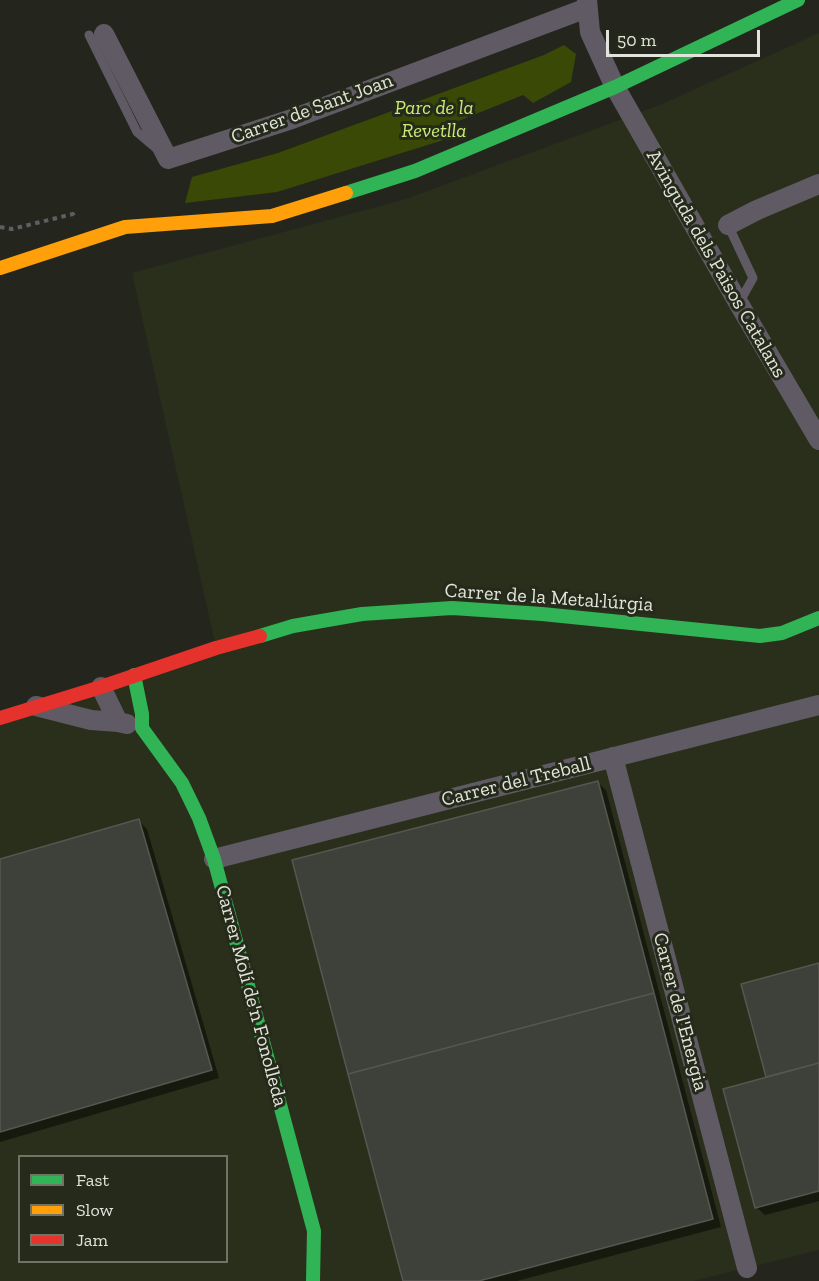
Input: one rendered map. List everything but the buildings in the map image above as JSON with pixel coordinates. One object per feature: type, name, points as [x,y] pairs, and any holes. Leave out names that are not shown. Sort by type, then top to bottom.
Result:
[{"type":"street","points":[[0,268],[125,227],[272,216],[415,171],[615,87],[798,0]]},
{"type":"street","name":"Avinguda dels Països Catalans","points":[[587,4],[590,32],[615,87],[819,440]]},
{"type":"street","name":"Carrer de Sant Joan","points":[[97,35],[168,159],[292,119],[587,4]]},
{"type":"street","points":[[728,225],[819,184]]},
{"type":"street","name":"Carrer de la Metal·lúrgia","points":[[0,718],[216,648],[293,626],[362,614],[452,608],[542,614],[760,636],[782,633],[819,618]]},
{"type":"street","name":"Carrer Molí de'n Fonolleda","points":[[134,675],[142,714],[142,728],[182,783],[199,818],[214,859],[314,1231],[313,1281]]},
{"type":"street","points":[[101,687],[118,722]]},
{"type":"street","name":"Carrer del Treball","points":[[214,859],[819,705]]},
{"type":"street","points":[[36,706],[91,720],[118,722],[142,728]]},
{"type":"street","name":"Carrer de l'Energia","points":[[613,757],[747,1268]]},
{"type":"lane","points":[[728,225],[753,278],[739,304]]},
{"type":"path","points":[[0,227],[12,229],[73,214],[75,223]]},
{"type":"shaded area","points":[[819,33],[819,1250],[693,1281],[0,1281],[0,719],[216,647],[132,273],[406,199],[660,105]]},
{"type":"green space","name":"Parc de la Revetlla","points":[[564,45],[576,54],[571,82],[533,103],[523,95],[456,122],[453,137],[277,192],[185,203],[192,177],[278,153],[544,55]]},
{"type":"traffic: fast","points":[[346,193],[415,171],[615,87],[798,0]]},
{"type":"traffic: fast","points":[[260,636],[293,626],[362,614],[452,608],[542,614],[760,636],[782,633],[819,618]]},
{"type":"traffic: fast","points":[[134,675],[142,714],[142,728],[182,783],[199,818],[214,859],[314,1231],[313,1281]]},
{"type":"traffic: slow","points":[[0,268],[125,227],[272,216],[346,193]]},
{"type":"traffic: jam","points":[[0,718],[260,636]]}]
